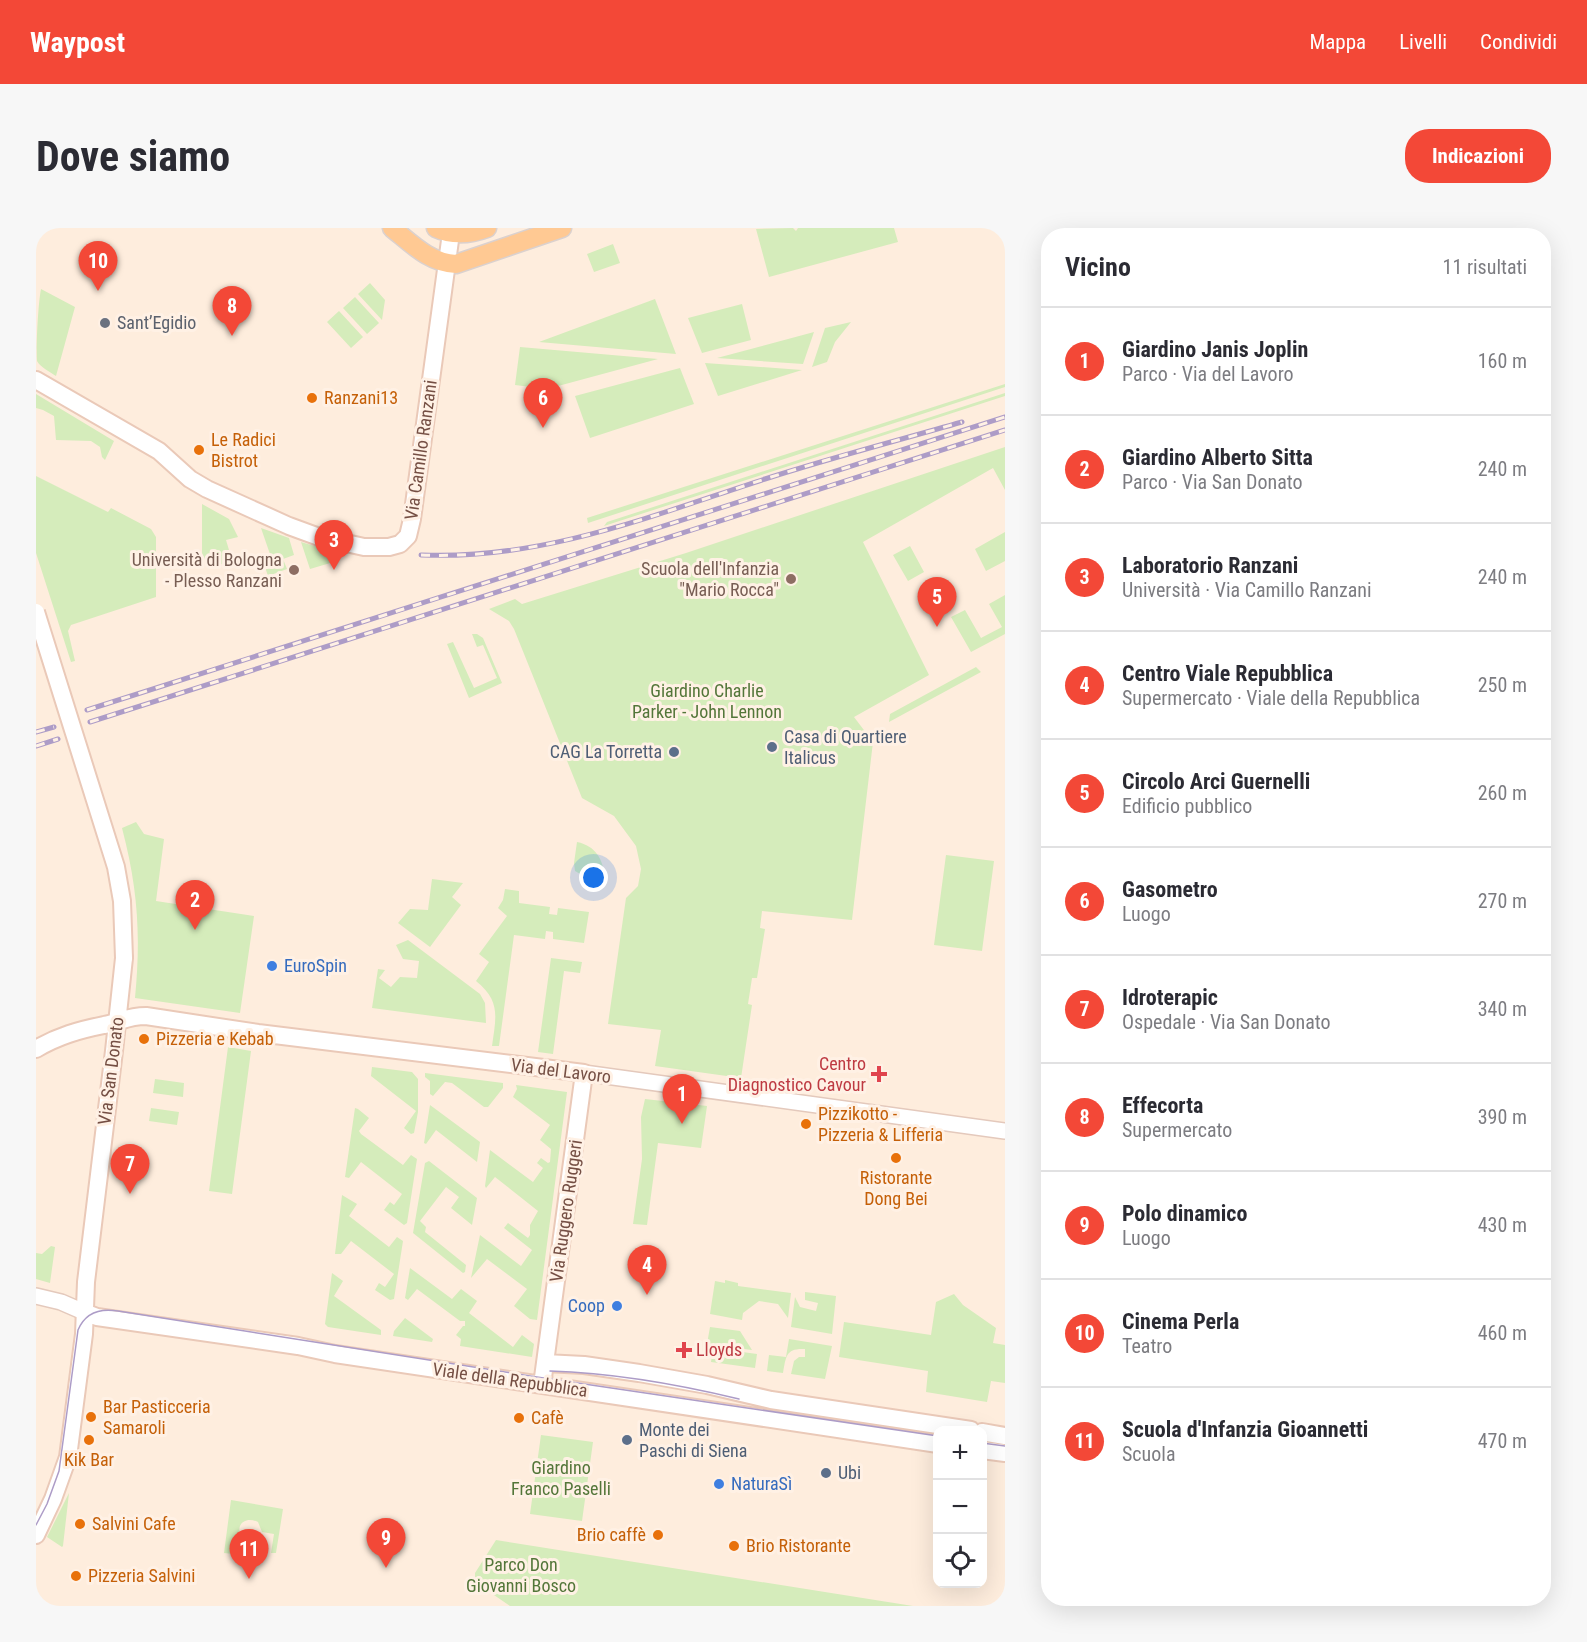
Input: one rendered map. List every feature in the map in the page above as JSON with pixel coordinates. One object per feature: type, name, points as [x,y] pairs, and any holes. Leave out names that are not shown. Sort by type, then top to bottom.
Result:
[{"type":"main road","points":[[392,228],[430,258],[456,264],[562,228]]},
{"type":"main road","points":[[444,231],[464,234],[487,228]]},
{"type":"main road","name":"Via Camillo Ranzani","points":[[36,380],[159,451],[190,478],[207,489],[289,526],[319,537],[364,547],[389,547],[400,544],[408,536],[425,427],[446,263],[444,231]]},
{"type":"main road","name":"Via San Donato","points":[[36,612],[115,861],[122,900],[124,958],[85,1292],[83,1343],[66,1467],[54,1499],[36,1535]]},
{"type":"main road","name":"Via del Lavoro","points":[[36,1049],[73,1031],[106,1025],[129,1016],[146,1016],[258,1033],[584,1073]]},
{"type":"main road","name":"Via Ruggero Ruggeri","points":[[542,1385],[584,1073]]},
{"type":"main road","name":"Viale della Repubblica","points":[[84,1312],[97,1317],[933,1443]]},
{"type":"main road","name":"Viale della Repubblica","points":[[545,1363],[584,1365],[639,1373],[707,1385],[771,1400],[939,1426]]},
{"type":"main road","points":[[987,1433],[1005,1436]]},
{"type":"main road","points":[[987,1451],[1005,1453]]},
{"type":"street","name":"Via del Lavoro","points":[[584,1073],[1005,1131]]},
{"type":"street","points":[[36,1296],[61,1302],[84,1312]]},
{"type":"green space","points":[[793,228],[796,231],[798,228],[894,228],[898,242],[769,277],[756,229]]},
{"type":"green space","points":[[613,244],[620,263],[594,272],[587,254]]},
{"type":"green space","points":[[370,283],[385,300],[382,320],[358,294]]},
{"type":"green space","points":[[41,289],[75,307],[56,376],[37,361]]},
{"type":"green space","points":[[355,297],[379,323],[367,334],[343,308]]},
{"type":"green space","points":[[655,299],[676,354],[539,342]]},
{"type":"green space","points":[[742,304],[751,340],[702,353],[688,318]]},
{"type":"green space","points":[[339,311],[363,337],[351,348],[327,322]]},
{"type":"green space","points":[[851,322],[835,342],[827,362],[812,367],[825,328]]},
{"type":"green space","points":[[814,332],[803,364],[717,358]]},
{"type":"green space","points":[[520,347],[658,359],[547,389],[515,385]]},
{"type":"green space","points":[[705,363],[802,370],[718,396]]},
{"type":"green space","points":[[680,368],[694,404],[590,438],[575,396]]},
{"type":"green space","points":[[1005,384],[1005,387],[588,523],[587,518]]},
{"type":"green space","points":[[1005,393],[1005,396],[604,526],[607,522]]},
{"type":"green space","points":[[36,394],[114,441],[105,460],[100,447],[91,441],[56,440],[54,416],[36,408]]},
{"type":"green space","name":"Giardino Charlie Parker - John Lennon","points":[[1005,447],[1005,490],[993,468],[863,542],[929,675],[854,717],[873,742],[852,920],[762,911],[760,928],[765,929],[757,978],[752,978],[748,1004],[752,1005],[741,1078],[655,1066],[661,1030],[608,1024],[626,898],[638,886],[641,869],[636,846],[614,816],[582,798],[514,629],[509,621],[489,609],[515,599],[522,604],[686,553]]},
{"type":"green space","points":[[36,476],[108,512],[111,508],[151,529],[156,537],[156,597],[71,625],[68,631],[75,661],[71,662],[36,553]]},
{"type":"green space","points":[[202,504],[229,519],[238,537],[226,540],[232,560],[209,569],[202,553]]},
{"type":"green space","points":[[261,528],[289,538],[294,555],[283,559],[287,569],[268,576],[264,564],[272,560]]},
{"type":"green space","points":[[1005,532],[1005,561],[986,571],[975,549]]},
{"type":"green space","points":[[301,542],[338,553],[337,561],[310,569]]},
{"type":"green space","points":[[910,546],[924,572],[908,581],[893,555]]},
{"type":"green space","points":[[1005,595],[1005,634],[971,652],[951,617],[965,610],[981,638],[1002,627],[989,604]]},
{"type":"green space","points":[[472,634],[483,638],[502,683],[469,698],[447,644],[453,642],[474,688],[497,678],[483,645],[477,647]]},
{"type":"green space","points":[[976,667],[981,672],[889,722],[890,714]]},
{"type":"green space","points":[[136,822],[144,834],[164,839],[156,901],[254,916],[240,1013],[135,998],[138,953],[137,912],[132,871],[122,828]]},
{"type":"green space","points":[[577,842],[594,850],[600,859],[605,878],[582,875],[575,871]]},
{"type":"green space","points":[[946,855],[994,861],[982,951],[934,945]]},
{"type":"green space","points":[[432,879],[463,883],[452,897],[461,905],[430,947],[398,923],[410,909],[428,910]]},
{"type":"green space","points":[[505,889],[519,891],[519,903],[550,907],[549,914],[557,915],[558,908],[589,912],[584,943],[553,939],[553,932],[546,931],[545,939],[514,935],[499,1046],[492,1046],[495,1010],[490,996],[476,981],[489,962],[479,954],[507,916],[498,908],[503,900]]},
{"type":"green space","points":[[408,940],[480,994],[485,1003],[486,1023],[372,1008],[378,969],[385,970],[379,978],[391,987],[400,977],[417,978],[419,961],[403,959],[396,945]]},
{"type":"green space","points":[[551,958],[582,962],[580,973],[564,971],[553,1054],[538,1052]]},
{"type":"green space","points":[[228,1047],[251,1051],[232,1194],[209,1191]]},
{"type":"green space","points":[[372,1067],[412,1072],[418,1079],[418,1112],[414,1133],[411,1134],[404,1128],[416,1111],[371,1076]]},
{"type":"green space","points":[[425,1073],[503,1083],[503,1088],[488,1107],[484,1107],[452,1083],[445,1082],[433,1096],[430,1094],[430,1081],[425,1077]]},
{"type":"green space","points":[[155,1079],[184,1083],[183,1097],[153,1093]]},
{"type":"green space","points":[[516,1085],[567,1092],[537,1320],[530,1319],[514,1306],[527,1289],[487,1259],[471,1278],[480,1235],[521,1266],[532,1250],[504,1228],[508,1223],[528,1238],[530,1225],[538,1211],[495,1177],[486,1188],[485,1186],[490,1150],[533,1182],[543,1168],[537,1163],[541,1158],[550,1162],[551,1149],[540,1140],[550,1125],[513,1097],[517,1089]]},
{"type":"green space","points":[[645,1099],[707,1106],[701,1148],[658,1143],[647,1225],[633,1224],[642,1159],[641,1117]]},
{"type":"green space","points":[[430,1105],[480,1142],[477,1162],[436,1130],[426,1144],[424,1143]]},
{"type":"green space","points":[[151,1108],[179,1112],[177,1125],[149,1121]]},
{"type":"green space","points":[[355,1108],[369,1118],[359,1131],[361,1134],[403,1165],[411,1155],[417,1159],[407,1223],[404,1225],[384,1210],[390,1202],[394,1205],[402,1194],[361,1162],[349,1178],[345,1177]]},
{"type":"green space","points":[[429,1161],[477,1198],[472,1225],[451,1208],[459,1197],[446,1187],[420,1221],[426,1227],[425,1232],[466,1265],[463,1273],[413,1233],[425,1163]]},
{"type":"green space","points":[[342,1195],[357,1204],[349,1216],[389,1247],[397,1237],[403,1241],[394,1299],[390,1300],[375,1290],[379,1283],[385,1287],[394,1274],[351,1241],[341,1254],[335,1254]]},
{"type":"green space","points":[[51,1246],[55,1247],[50,1283],[36,1279],[36,1253],[42,1254]]},
{"type":"green space","points":[[410,1268],[452,1299],[461,1289],[477,1301],[469,1313],[513,1347],[522,1335],[534,1344],[532,1357],[460,1346],[461,1339],[456,1335],[465,1326],[465,1321],[460,1321],[417,1289],[408,1300],[405,1298]]},
{"type":"green space","points":[[332,1273],[343,1281],[334,1296],[381,1330],[381,1335],[328,1327],[325,1324]]},
{"type":"green space","points":[[725,1280],[738,1283],[738,1286],[791,1293],[788,1318],[778,1304],[759,1301],[743,1313],[742,1320],[710,1314],[715,1281],[725,1283]]},
{"type":"green space","points":[[805,1292],[836,1296],[832,1334],[791,1327],[795,1297],[800,1307],[816,1311],[818,1303],[805,1300]]},
{"type":"green space","points":[[954,1294],[963,1305],[996,1328],[993,1343],[1005,1345],[1005,1383],[991,1381],[987,1402],[926,1392],[928,1371],[839,1357],[844,1322],[931,1335],[936,1302]]},
{"type":"green space","points":[[405,1318],[433,1339],[432,1342],[393,1336],[394,1331]]},
{"type":"green space","points":[[710,1327],[740,1331],[752,1350],[707,1344]]},
{"type":"green space","points":[[789,1339],[832,1346],[825,1379],[791,1374],[794,1361],[799,1357],[805,1357],[805,1349],[794,1350],[788,1354],[783,1373],[767,1371],[769,1355],[786,1357]]},
{"type":"green space","points":[[713,1348],[757,1354],[755,1368],[711,1362]]},
{"type":"green space","name":"Giardino Franco Paselli","points":[[541,1435],[593,1442],[582,1521],[530,1514]]},
{"type":"green space","points":[[69,1493],[63,1546],[62,1547],[47,1537]]},
{"type":"green space","points":[[231,1500],[283,1509],[276,1553],[271,1553],[274,1534],[262,1532],[258,1522],[248,1520],[241,1524],[239,1531],[244,1540],[242,1551],[233,1551],[233,1554],[224,1553]]},
{"type":"green space","name":"Parco Don Giovanni Bosco","points":[[496,1540],[913,1606],[510,1606],[475,1582],[475,1573]]},
{"type":"tram line","points":[[36,1525],[47,1504],[59,1471],[78,1330],[89,1316],[105,1310],[933,1435]]},
{"type":"tram line","points":[[550,1371],[645,1380],[739,1399]]},
{"type":"tram line","points":[[987,1444],[1005,1446]]},
{"type":"railway","points":[[87,710],[1005,417]]},
{"type":"railway","points":[[421,555],[466,555],[510,550],[596,533],[789,471],[962,422]]},
{"type":"railway","points":[[90,722],[1005,430]]},
{"type":"railway","points":[[36,732],[54,727]]},
{"type":"railway","points":[[36,746],[58,739]]},
{"type":"place","name":"Cinema Perla","points":[[98,291]]},
{"type":"place","name":"Sant’Egidio","points":[[105,323]]},
{"type":"place","name":"Effecorta","points":[[232,336]]},
{"type":"place","name":"Ranzani13","points":[[312,398]]},
{"type":"place","name":"Gasometro","points":[[543,428]]},
{"type":"place","name":"Le Radici Bistrot","points":[[199,450]]},
{"type":"place","name":"Università di Bologna - Plesso Ranzani","points":[[294,570]]},
{"type":"place","name":"Laboratorio Ranzani","points":[[334,570]]},
{"type":"place","name":"Scuola dell'Infanzia \"Mario Rocca\"","points":[[791,579]]},
{"type":"place","name":"Circolo Arci Guernelli","points":[[937,627]]},
{"type":"place","name":"Casa di Quartiere Italicus","points":[[772,747]]},
{"type":"place","name":"CAG La Torretta","points":[[674,752]]},
{"type":"place","name":"Giardino Alberto Sitta","points":[[195,930]]},
{"type":"place","name":"EuroSpin","points":[[272,966]]},
{"type":"place","name":"Pizzeria e Kebab","points":[[144,1039]]},
{"type":"place","name":"Centro Diagnostico Cavour","points":[[879,1074]]},
{"type":"place","name":"Giardino Janis Joplin","points":[[682,1124]]},
{"type":"place","name":"Pizzikotto - Pizzeria & Lifferia","points":[[806,1124]]},
{"type":"place","name":"Ristorante Dong Bei","points":[[896,1158]]},
{"type":"place","name":"Idroterapic","points":[[130,1194]]},
{"type":"place","name":"Centro Viale Repubblica","points":[[647,1295]]},
{"type":"place","name":"Coop","points":[[617,1306]]},
{"type":"place","name":"Lloyds","points":[[684,1350]]},
{"type":"place","name":"Bar Pasticceria Samaroli","points":[[91,1417]]},
{"type":"place","name":"Cafè","points":[[519,1418]]},
{"type":"place","name":"Kik Bar","points":[[89,1440]]},
{"type":"place","name":"Monte dei Paschi di Siena","points":[[627,1440]]},
{"type":"place","name":"Ubi","points":[[826,1473]]},
{"type":"place","name":"NaturaSì","points":[[719,1484]]},
{"type":"place","name":"Salvini Cafe","points":[[80,1524]]},
{"type":"place","name":"Brio caffè","points":[[658,1535]]},
{"type":"place","name":"Brio Ristorante","points":[[734,1546]]},
{"type":"place","name":"Polo dinamico","points":[[386,1568]]},
{"type":"place","name":"Pizzeria Salvini","points":[[76,1576]]},
{"type":"place","name":"Scuola d'Infanzia Gioannetti","points":[[249,1579]]}]
